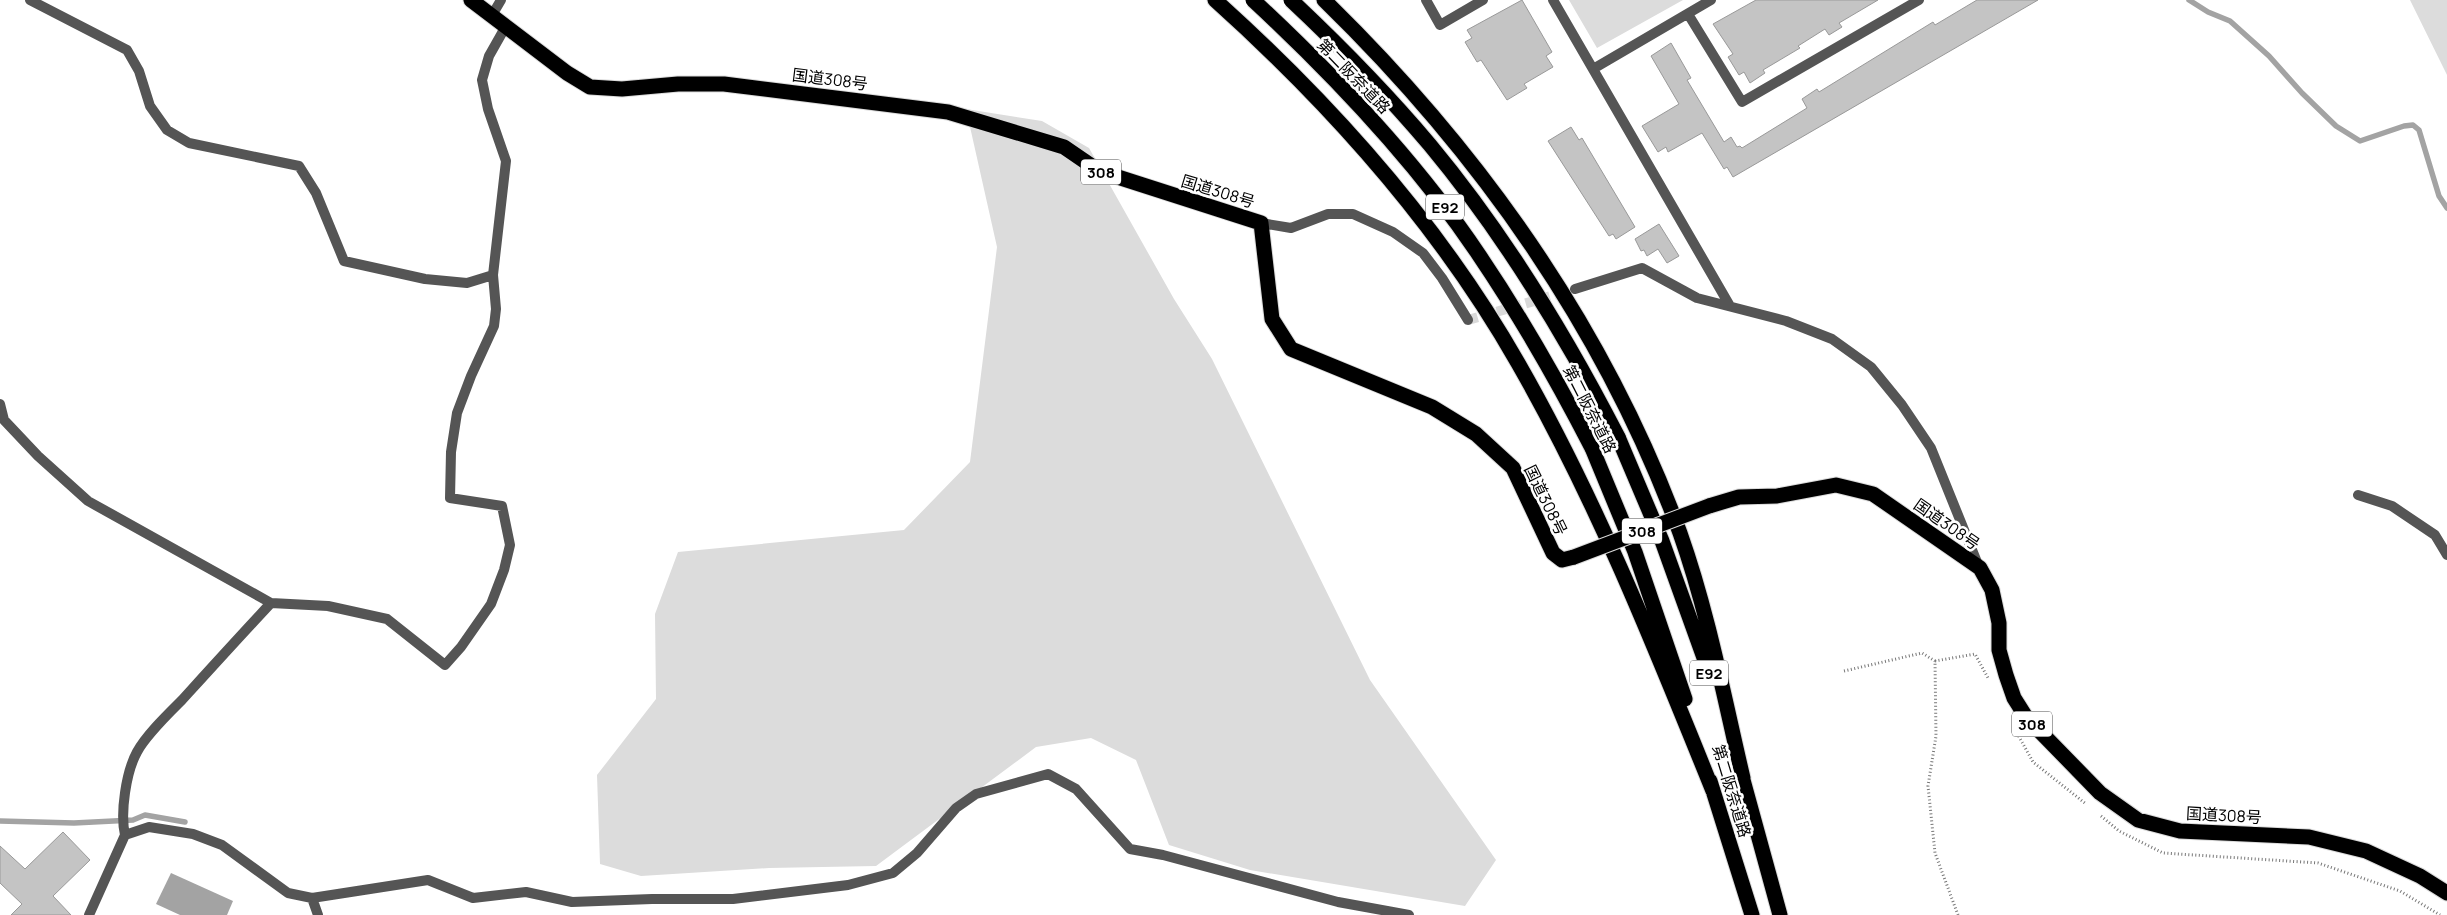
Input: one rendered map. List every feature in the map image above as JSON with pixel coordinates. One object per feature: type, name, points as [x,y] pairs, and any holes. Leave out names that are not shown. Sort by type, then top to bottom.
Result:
[{"type":"highway","name":"国道308号","points":[[471,0],[567,73],[590,87],[622,89],[678,84],[724,84],[948,112],[1064,147],[1099,171],[1262,223],[1272,319],[1291,349],[1368,379],[1432,408],[1476,434],[1513,468],[1553,552],[1562,560],[1709,506],[1739,497],[1777,496],[1836,484],[1873,494],[1980,568],[1992,590],[2000,623],[1999,650],[2014,698],[2026,717],[2100,793],[2130,815],[2138,820],[2180,831],[2309,837],[2366,851],[2420,876],[2447,893]]},
{"type":"highway","points":[[1215,0],[1317,99],[1391,180],[1488,314],[1543,408],[1623,571],[1713,790]]},
{"type":"highway","name":"第二阪奈道路","points":[[1253,0],[1373,121],[1445,208],[1479,254],[1537,346],[1592,448],[1638,561],[1673,660],[1752,915]]},
{"type":"highway","name":"第二阪奈道路","points":[[1292,0],[1392,102],[1466,191],[1501,239],[1563,334],[1618,437],[1662,540],[1702,651],[1743,778],[1780,915]]},
{"type":"highway","points":[[1324,0],[1408,87],[1483,177],[1551,272],[1581,321],[1636,426],[1680,534],[1706,625],[1743,778]]},
{"type":"street","points":[[30,0],[127,50],[139,71],[150,106],[167,130],[189,143],[299,166],[316,193],[344,261],[425,279],[467,283],[493,275]]},
{"type":"street","points":[[491,17],[501,0]]},
{"type":"street","points":[[1426,0],[1440,24],[1483,0]]},
{"type":"street","points":[[1553,0],[1730,306]]},
{"type":"street","points":[[1593,69],[1712,0]]},
{"type":"street","points":[[1688,14],[1742,102],[1919,0]]},
{"type":"street","points":[[0,404],[4,420],[38,456],[88,501],[271,603],[328,606],[387,618],[445,665],[461,647],[491,604],[504,570],[510,546],[502,506],[450,498],[451,452],[457,413],[471,376],[494,326],[496,308],[493,275],[506,161],[488,109],[482,80],[489,56],[506,26]]},
{"type":"street","points":[[1262,223],[1291,228],[1328,214],[1353,214],[1393,232],[1423,253],[1442,278],[1468,320]]},
{"type":"street","points":[[1575,290],[1642,268],[1697,298],[1786,321],[1832,339],[1871,367],[1902,404],[1931,448],[1980,568]]},
{"type":"street","points":[[2358,495],[2392,506],[2428,530],[2435,535],[2447,555]]},
{"type":"street","points":[[89,915],[125,835],[122,824],[123,808],[137,751],[168,714],[271,603]]},
{"type":"street","points":[[125,835],[149,827],[193,834],[222,845],[288,893],[312,898],[428,880],[473,898],[526,892],[572,902],[733,899],[848,884],[893,873],[917,853],[956,808],[976,794],[1048,774],[1076,789],[1130,849],[1163,855],[1338,902],[1409,915]]},
{"type":"street","points":[[312,898],[318,915]]},
{"type":"path","points":[[1844,671],[1922,653],[1935,661],[1975,654],[1989,679]]},
{"type":"path","points":[[1935,661],[1936,736],[1928,786],[1935,853],[1958,915]]},
{"type":"path","points":[[2015,729],[2033,762],[2090,808]]},
{"type":"path","points":[[2098,814],[2119,831],[2163,853],[2318,863],[2400,891],[2440,915]]},
{"type":"shaded area","points":[[1569,0],[1683,0],[1597,48]]},
{"type":"shaded area","points":[[2410,0],[2447,0],[2447,75]]},
{"type":"shaded area","points":[[966,109],[1042,121],[1089,148],[1174,299],[1212,359],[1370,680],[1496,860],[1465,906],[1250,870],[1169,845],[1136,760],[1091,738],[1036,747],[876,866],[769,868],[641,876],[600,864],[597,775],[656,699],[655,614],[678,552],[904,530],[970,462],[997,247]]},
{"type":"shaded area","points":[[171,873],[233,901],[227,915],[180,915],[156,904]]},
{"type":"building","points":[[1522,0],[1552,52],[1546,56],[1553,67],[1524,84],[1527,88],[1507,100],[1481,60],[1477,62],[1465,42],[1472,38],[1467,30]]},
{"type":"building","points":[[1756,0],[1878,0],[1839,23],[1842,27],[1829,35],[1825,29],[1798,46],[1800,48],[1763,70],[1765,73],[1750,83],[1744,72],[1739,75],[1728,57],[1733,54],[1713,24]]},
{"type":"building","points":[[1977,0],[2038,0],[1733,177],[1727,167],[1724,169],[1702,133],[1668,152],[1666,147],[1658,152],[1642,126],[1679,104],[1651,56],[1671,43],[1691,78],[1687,80],[1724,142],[1731,137],[1737,147],[1740,146],[1742,148],[1807,108],[1802,99],[1817,89],[1819,92],[1933,22],[1935,25]]},
{"type":"building","points":[[1571,127],[1579,140],[1582,138],[1635,227],[1616,239],[1613,234],[1609,236],[1548,141]]},
{"type":"building","points":[[1659,224],[1679,256],[1667,263],[1658,249],[1647,256],[1644,250],[1641,251],[1635,239]]},
{"type":"building","points":[[63,832],[90,860],[53,896],[71,915],[11,915],[22,904],[0,883],[0,846],[25,869]]},
{"type":"waterway","points":[[2189,0],[2208,12],[2230,21],[2269,56],[2302,93],[2336,126],[2360,141],[2404,126],[2413,125],[2419,130],[2439,196],[2447,208]]},
{"type":"waterway","points":[[0,821],[74,823],[133,820],[145,815],[185,822]]},
{"type":"tunnel","points":[[1468,320],[1565,292]]}]
